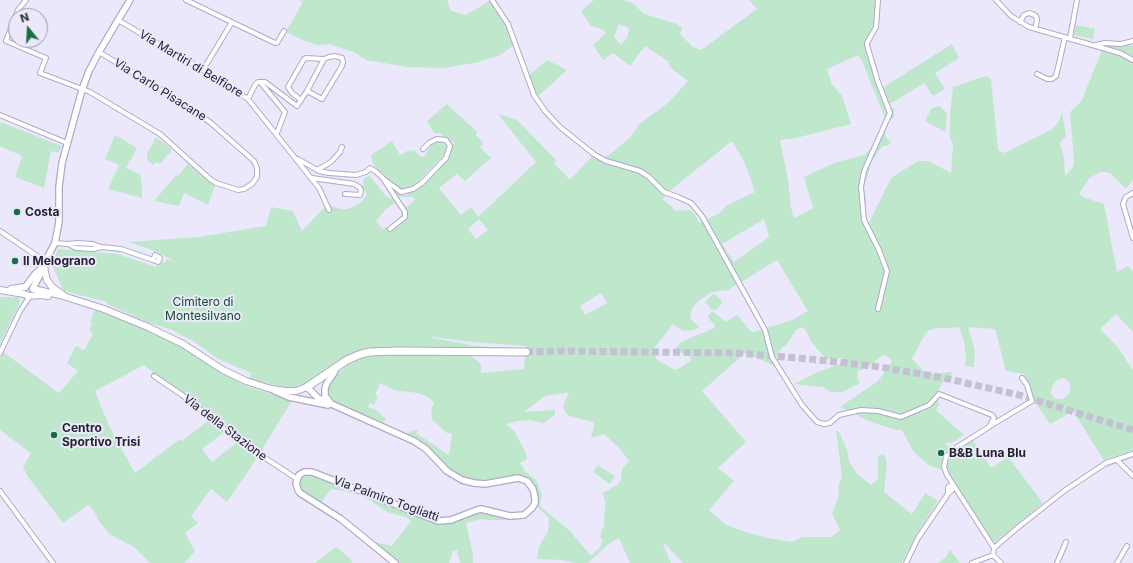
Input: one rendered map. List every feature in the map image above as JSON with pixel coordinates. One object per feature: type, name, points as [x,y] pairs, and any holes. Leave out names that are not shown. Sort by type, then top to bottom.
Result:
[{"type":"highway","points":[[307,387],[353,357],[375,351],[526,352]]},
{"type":"main road","points":[[44,265],[45,274],[48,281],[55,289],[67,298]]},
{"type":"main road","name":"Via Palmiro Togliatti","points":[[0,289],[29,291],[67,298],[104,309],[148,327],[183,344],[234,376],[271,389],[291,391],[307,387]]},
{"type":"street","points":[[26,0],[18,10],[6,42],[46,58],[40,73],[82,90]]},
{"type":"street","points":[[0,353],[29,291],[40,275],[55,243],[59,222],[60,169],[66,143],[89,71],[129,1],[123,0]]},
{"type":"street","points":[[186,0],[274,43],[277,43],[284,31]]},
{"type":"street","points":[[492,0],[508,24],[534,95],[545,111],[560,127],[595,155],[606,161],[640,170],[664,192],[678,196],[691,203],[702,216],[765,330],[772,357],[802,405],[817,422],[824,424],[830,423],[839,415],[861,410],[878,411],[901,417],[928,405],[940,394],[992,415],[994,418],[990,427]]},
{"type":"street","points":[[878,0],[876,27],[867,45],[890,113],[864,171],[861,187],[864,220],[879,250],[887,271],[878,310]]},
{"type":"street","points":[[996,0],[1008,13],[1020,22],[1034,29],[1095,45],[1120,53],[1133,60]]},
{"type":"street","points":[[1037,74],[1046,79],[1052,79],[1056,76],[1068,38],[1077,0]]},
{"type":"street","points":[[1020,22],[1024,15],[1029,13],[1032,14],[1036,16],[1037,20],[1034,29]]},
{"type":"street","name":"Via Martiri di Belfiore","points":[[118,20],[203,70],[248,99],[312,178],[319,188],[329,210]]},
{"type":"street","points":[[203,70],[232,22]]},
{"type":"street","points":[[1095,45],[1105,43],[1121,44],[1133,41]]},
{"type":"street","name":"Via Carlo Pisacane","points":[[82,90],[90,92],[160,134],[216,183],[238,190],[244,189],[252,184],[257,177],[257,168],[254,161],[222,132],[186,105],[99,52]]},
{"type":"street","points":[[248,99],[255,85],[260,82],[265,82],[270,84],[297,106],[324,59],[329,56],[342,58],[342,66],[322,99],[307,91]]},
{"type":"street","points":[[301,100],[292,93],[288,87],[304,59],[324,59]]},
{"type":"street","points":[[260,82],[285,112],[277,133]]},
{"type":"street","points":[[0,115],[66,143]]},
{"type":"street","points":[[296,158],[317,170],[329,173],[356,175],[366,172],[370,168],[401,192],[413,189],[422,183],[446,158],[450,146],[446,140],[437,139],[429,143],[423,149]]},
{"type":"street","points":[[317,170],[331,162],[340,152],[342,147]]},
{"type":"street","points":[[382,177],[405,212],[405,218],[390,229]]},
{"type":"street","points":[[312,178],[354,184],[361,190],[360,195],[345,194]]},
{"type":"street","points":[[1133,193],[1126,197],[1123,204],[1133,238]]},
{"type":"street","points":[[0,231],[44,265]]},
{"type":"street","points":[[55,243],[68,244],[76,248],[102,247],[121,249],[152,260]]},
{"type":"street","points":[[327,403],[325,388],[336,368]]},
{"type":"street","name":"Via della Stazione","points":[[154,376],[182,395],[238,440],[297,479]]},
{"type":"street","points":[[993,555],[994,548],[947,475],[944,467],[945,460],[954,449],[1032,401],[1027,385],[1022,378]]},
{"type":"street","name":"Via Palmiro Togliatti","points":[[297,479],[299,475],[304,472],[312,472],[438,521],[451,520],[481,509],[505,516],[519,516],[528,513],[535,503],[535,493],[526,481],[513,478],[485,484],[462,480],[447,471],[426,449],[414,441],[361,416],[309,397],[307,387]]},
{"type":"street","name":"Via Palmiro Togliatti","points":[[271,389],[289,397],[327,403]]},
{"type":"street","points":[[994,548],[1064,491],[1106,463],[1133,454]]},
{"type":"street","points":[[1117,460],[1133,476]]},
{"type":"street","points":[[297,479],[296,486],[300,492],[341,519],[395,563]]},
{"type":"street","points":[[906,563],[918,538],[948,494],[948,487],[953,484]]},
{"type":"street","points":[[0,491],[53,563]]},
{"type":"street","points":[[1057,563],[1066,542]]},
{"type":"street","points":[[1117,563],[1127,546]]},
{"type":"street","points":[[972,563],[993,555]]},
{"type":"street","points":[[993,555],[1001,563]]},
{"type":"green space","points":[[300,0],[447,0],[451,11],[466,15],[490,1],[507,25],[514,45],[500,55],[479,62],[444,68],[407,67],[366,60],[354,52],[329,44],[317,45],[286,32],[303,2]]},
{"type":"green space","name":"Cimitero di Montesilvano","points":[[594,0],[623,0],[633,3],[644,14],[677,24],[682,28],[680,34],[693,47],[701,50],[757,9],[749,0],[881,0],[878,27],[869,37],[865,46],[870,60],[875,65],[882,88],[952,44],[959,58],[935,73],[945,89],[933,96],[924,83],[888,105],[894,109],[894,117],[889,121],[885,132],[886,138],[891,142],[887,146],[882,146],[872,161],[864,187],[866,198],[865,217],[867,227],[891,178],[918,161],[928,161],[951,173],[953,144],[950,139],[950,113],[953,87],[986,76],[991,79],[998,150],[1004,153],[1052,129],[1059,121],[1062,112],[1066,136],[1060,143],[1064,158],[1065,176],[1073,167],[1074,160],[1070,112],[1081,102],[1102,50],[1123,56],[1133,62],[1133,180],[1126,189],[1110,173],[1101,172],[1089,178],[1079,194],[1083,197],[1104,204],[1117,272],[1128,266],[1133,272],[1133,332],[1116,314],[1100,329],[1116,345],[1133,370],[1133,457],[1108,467],[1073,411],[1050,424],[1033,399],[1024,374],[1006,371],[995,329],[968,327],[975,351],[974,367],[965,366],[966,357],[964,342],[959,327],[936,328],[925,334],[912,359],[922,370],[930,374],[952,372],[951,381],[944,380],[937,393],[939,405],[936,410],[964,435],[953,442],[945,443],[950,449],[942,462],[941,470],[929,465],[913,451],[902,430],[896,430],[869,421],[840,407],[878,381],[892,360],[884,355],[869,367],[858,371],[857,377],[860,383],[843,392],[830,392],[823,387],[794,384],[818,372],[840,364],[842,358],[826,359],[812,343],[805,329],[802,327],[796,330],[787,344],[781,348],[776,358],[775,366],[745,353],[702,391],[746,442],[718,468],[734,481],[709,510],[725,524],[745,532],[768,538],[791,542],[803,537],[832,537],[840,530],[832,513],[838,498],[839,484],[842,476],[836,431],[839,432],[847,450],[849,461],[857,474],[871,485],[878,479],[878,456],[884,454],[887,463],[884,492],[912,514],[925,493],[938,501],[915,537],[902,563],[683,563],[665,544],[663,544],[671,563],[630,563],[619,538],[610,543],[588,563],[537,559],[539,546],[548,532],[549,518],[536,506],[531,513],[517,520],[481,519],[466,523],[473,556],[473,563],[460,563],[457,550],[453,551],[449,563],[398,563],[370,541],[392,546],[411,521],[406,517],[387,512],[362,495],[344,491],[331,489],[321,503],[302,491],[300,486],[301,479],[305,476],[311,476],[328,481],[437,522],[477,511],[520,517],[537,500],[522,477],[513,476],[482,482],[462,477],[451,472],[404,435],[418,430],[416,433],[449,455],[452,434],[447,433],[433,421],[431,410],[434,402],[428,397],[418,393],[393,390],[380,383],[375,395],[378,396],[374,405],[370,403],[368,407],[376,410],[386,419],[383,422],[328,399],[326,388],[330,381],[346,366],[354,362],[366,357],[383,355],[471,356],[481,364],[481,373],[524,369],[526,346],[432,337],[476,346],[524,349],[384,347],[368,349],[351,354],[340,360],[310,382],[293,387],[278,386],[249,379],[251,373],[218,359],[193,341],[172,330],[147,322],[107,304],[107,302],[64,291],[52,264],[58,249],[118,254],[156,267],[162,262],[165,263],[167,259],[177,262],[152,250],[128,242],[199,237],[266,226],[271,207],[293,211],[302,231],[326,206],[348,209],[360,203],[367,195],[363,187],[363,181],[366,177],[370,176],[386,196],[407,207],[415,200],[413,197],[396,197],[395,193],[406,195],[422,185],[448,156],[454,143],[439,133],[434,133],[427,121],[447,104],[477,132],[476,135],[484,143],[480,147],[491,158],[465,181],[457,174],[439,188],[461,215],[471,207],[478,217],[536,162],[498,114],[517,120],[557,161],[554,163],[570,180],[595,153],[605,158],[630,138],[639,124],[668,103],[688,81],[672,69],[668,64],[669,62],[645,46],[630,66],[613,53],[603,60],[593,45],[606,33],[602,29],[591,26],[581,11]],"holes":[[[619,24],[629,28],[627,38],[621,45],[614,37]],[[858,55],[862,61],[885,118],[877,140],[865,155],[837,162],[804,177],[813,208],[794,218],[780,140],[796,138],[851,124],[842,96],[831,83],[827,69]],[[732,141],[748,171],[755,192],[726,206],[720,213],[699,223],[695,214],[690,210],[676,211],[663,199],[668,192]],[[395,203],[401,210],[401,216],[389,226],[382,229],[376,221],[386,209]],[[479,219],[488,230],[476,239],[468,229]],[[764,219],[769,237],[734,262],[722,244]],[[777,260],[808,311],[792,320],[754,332],[750,331],[737,315],[726,322],[712,311],[708,318],[715,325],[714,328],[681,342],[676,348],[680,352],[689,355],[691,360],[675,370],[657,360],[652,351],[673,324],[683,331],[694,330],[699,327],[691,319],[690,314],[693,307],[700,300],[713,292],[728,290]],[[601,293],[607,303],[585,315],[580,306]],[[1064,378],[1071,386],[1069,394],[1062,399],[1055,399],[1051,394],[1051,389],[1056,381]],[[569,393],[563,406],[565,412],[569,416],[593,422],[594,426],[591,438],[604,434],[619,448],[629,461],[622,469],[621,480],[617,485],[603,493],[606,505],[604,526],[600,536],[603,541],[600,547],[591,556],[569,530],[540,506],[542,495],[536,480],[526,472],[520,463],[527,459],[526,453],[514,431],[506,424],[530,420],[544,423],[555,415],[555,410],[524,412],[545,396]]]},
{"type":"green space","points":[[1076,25],[1095,29],[1093,39],[1074,35]]},
{"type":"green space","points":[[1101,45],[1133,45],[1133,56],[1120,50]]},
{"type":"green space","points":[[547,60],[567,70],[537,97],[528,76]]},
{"type":"green space","points":[[939,106],[947,113],[945,132],[925,121],[931,109]]},
{"type":"green space","points":[[1,122],[61,146],[59,153],[51,151],[44,188],[15,177],[22,156],[0,146]]},
{"type":"green space","points":[[115,135],[137,148],[126,168],[140,174],[142,198],[108,189],[119,165],[105,159]]},
{"type":"green space","points":[[156,137],[172,150],[160,164],[156,162],[153,165],[147,160],[147,154]]},
{"type":"green space","points":[[392,141],[400,155],[409,150],[410,152],[415,150],[417,154],[424,157],[433,141],[443,142],[446,147],[444,155],[415,185],[411,188],[400,190],[383,173],[379,174],[372,161],[371,155]]},
{"type":"green space","points":[[188,164],[215,186],[208,205],[184,193],[179,206],[154,201],[176,175],[178,176]]},
{"type":"green space","points":[[713,294],[722,301],[720,306],[715,310],[711,309],[705,302]]},
{"type":"green space","points":[[0,297],[18,297],[20,302],[0,344]]},
{"type":"green space","points":[[95,310],[141,326],[182,345],[209,364],[244,385],[292,401],[251,467],[227,502],[211,489],[191,516],[198,523],[185,533],[195,551],[184,563],[150,563],[134,547],[109,534],[99,521],[93,509],[88,505],[63,523],[28,477],[23,467],[31,453],[0,430],[0,359],[3,352],[59,393],[78,371],[67,363],[76,346],[84,350],[93,334],[89,330],[92,324],[90,322]],"holes":[[[144,365],[212,418],[182,441],[180,439],[135,473],[109,426],[95,391]],[[227,430],[240,440],[212,462],[202,449]]]},
{"type":"green space","points":[[972,439],[991,468],[1008,457],[1043,503],[994,543],[947,474],[945,468],[949,456],[953,451]]},
{"type":"green space","points":[[598,465],[615,476],[610,484],[593,472]]},
{"type":"green space","points":[[336,547],[350,558],[352,563],[315,563]]},
{"type":"green space","points":[[950,550],[960,563],[938,563],[948,555]]},
{"type":"tunnel","points":[[526,352],[737,353],[880,367],[944,378],[1019,395],[1133,430]]},
{"type":"place","name":"Costa","points":[[17,212]]},
{"type":"place","name":"Il Melograno","points":[[15,261]]},
{"type":"place","name":"Centro Sportivo Trisi","points":[[54,435]]},
{"type":"place","name":"B&B Luna Blu","points":[[941,453]]}]
